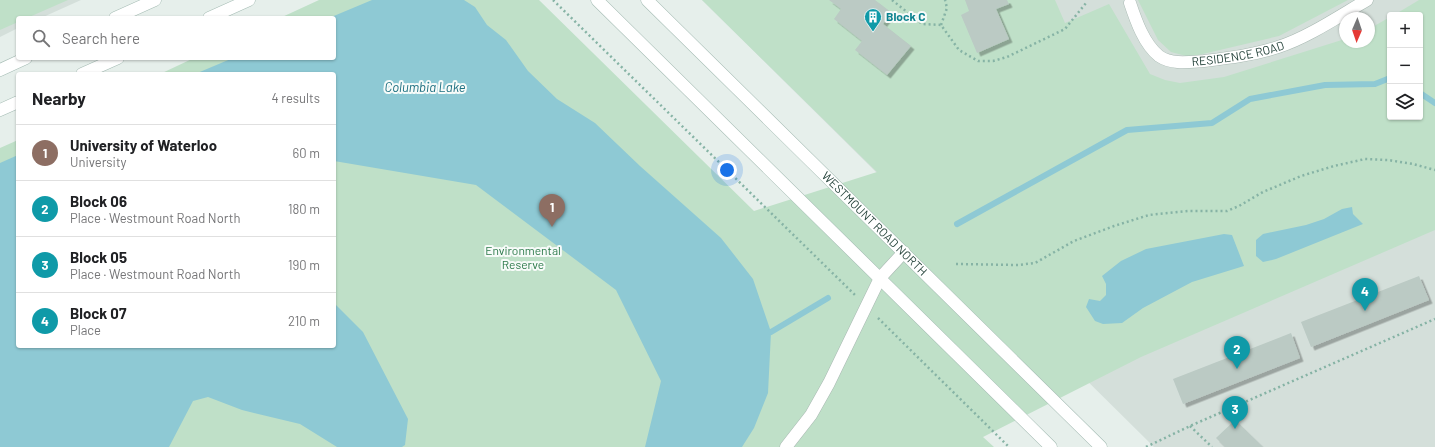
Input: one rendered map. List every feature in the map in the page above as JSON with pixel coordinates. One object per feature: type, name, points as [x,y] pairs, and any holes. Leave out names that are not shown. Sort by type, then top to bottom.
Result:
[{"type":"main road","points":[[119,16],[155,0]]},
{"type":"main road","points":[[213,16],[249,0]]},
{"type":"main road","points":[[597,0],[1051,447]]},
{"type":"main road","name":"WESTMOUNT ROAD NORTH","points":[[647,0],[1101,447]]},
{"type":"main road","name":"RESIDENCE ROAD","points":[[1130,3],[1135,18],[1148,43],[1160,56],[1179,63],[1234,58],[1279,47],[1301,37],[1367,0]]},
{"type":"main road","points":[[0,70],[22,60]]},
{"type":"main road","points":[[86,72],[114,60]]},
{"type":"main road","points":[[0,110],[16,103]]},
{"type":"main road","points":[[786,447],[811,416],[829,383],[880,278],[904,252]]},
{"type":"path","points":[[553,0],[1009,447]]},
{"type":"path","points":[[892,0],[922,24],[941,26],[959,50],[978,61],[993,61],[1007,57],[1065,29],[1086,3]]},
{"type":"path","points":[[941,26],[947,8],[945,0]]},
{"type":"path","points":[[956,264],[1018,265],[1035,263],[1074,240],[1114,226],[1150,215],[1188,211],[1227,211],[1240,206],[1263,192],[1301,176],[1365,159],[1388,160],[1413,164],[1435,170]]},
{"type":"path","points":[[1146,447],[1190,426],[1435,319]]},
{"type":"path","points":[[1190,426],[1212,447]]},
{"type":"shaded area","points":[[0,0],[81,0],[45,16],[16,16],[16,29],[0,37]]},
{"type":"shaded area","points":[[702,0],[1435,0],[1435,447],[1154,447]]},
{"type":"green space","points":[[0,0],[68,0],[32,16],[16,16],[16,23],[0,30]]},
{"type":"green space","name":"Environmental Reserve","points":[[319,0],[539,0],[754,211],[877,172],[702,0],[1055,0],[1065,23],[1109,4],[1150,74],[1165,80],[1180,83],[1224,77],[1339,41],[1339,48],[1375,48],[1375,26],[1387,19],[1387,120],[1423,120],[1423,12],[1399,12],[1419,0],[1435,0],[1435,230],[1141,357],[983,437],[994,447],[0,447],[0,148],[16,141],[16,348],[336,348],[336,72],[164,72],[190,60],[336,60],[336,16],[284,16]]},
{"type":"green space","points":[[1138,0],[1348,0],[1279,36],[1190,57],[1171,52],[1158,40]]},
{"type":"water","name":"Columbia Lake","points":[[372,0],[464,0],[475,7],[487,25],[506,40],[528,71],[557,99],[595,123],[640,166],[721,238],[753,279],[771,332],[768,393],[754,428],[742,447],[645,447],[661,381],[616,290],[476,185],[336,161],[336,72],[200,72],[228,60],[336,60],[336,16],[334,16]]},
{"type":"water","points":[[16,156],[16,348],[336,348],[336,305],[363,332],[408,419],[405,445],[402,447],[337,447],[300,424],[242,410],[208,397],[193,401],[169,447],[0,447],[0,163]]},
{"type":"water","points":[[1352,207],[1353,214],[1363,224],[1276,259],[1263,262],[1256,256],[1256,240],[1263,234],[1306,225],[1324,219],[1342,209]]},
{"type":"water","points":[[1224,234],[1232,235],[1244,266],[1192,282],[1143,308],[1122,323],[1103,324],[1095,321],[1086,307],[1089,299],[1100,301],[1106,295],[1106,284],[1102,276],[1121,261],[1146,249]]},
{"type":"building","name":"Block C","points":[[829,0],[875,0],[892,13],[883,24],[911,46],[887,75],[855,50],[862,41],[834,19],[841,9]]},
{"type":"building","points":[[965,0],[1007,0],[1009,4],[996,9],[1009,39],[977,53],[961,15],[969,11]]},
{"type":"building","points":[[1419,276],[1429,300],[1311,347],[1301,322]]},
{"type":"building","points":[[1291,333],[1300,358],[1183,404],[1173,379]]},
{"type":"building","points":[[1235,420],[1263,447],[1225,447],[1216,438]]},
{"type":"waterway","points":[[957,224],[1127,130],[1212,123],[1250,99],[1325,85],[1375,84],[1387,79]]},
{"type":"waterway","points":[[1423,95],[1435,103]]},
{"type":"waterway","points":[[771,332],[828,298]]},
{"type":"place","name":"Block C","points":[[873,32]]},
{"type":"place","name":"University of Waterloo","points":[[552,227]]},
{"type":"place","name":"Block 07","points":[[1365,311]]},
{"type":"place","name":"Block 06","points":[[1237,369]]},
{"type":"place","name":"Block 05","points":[[1235,429]]}]
